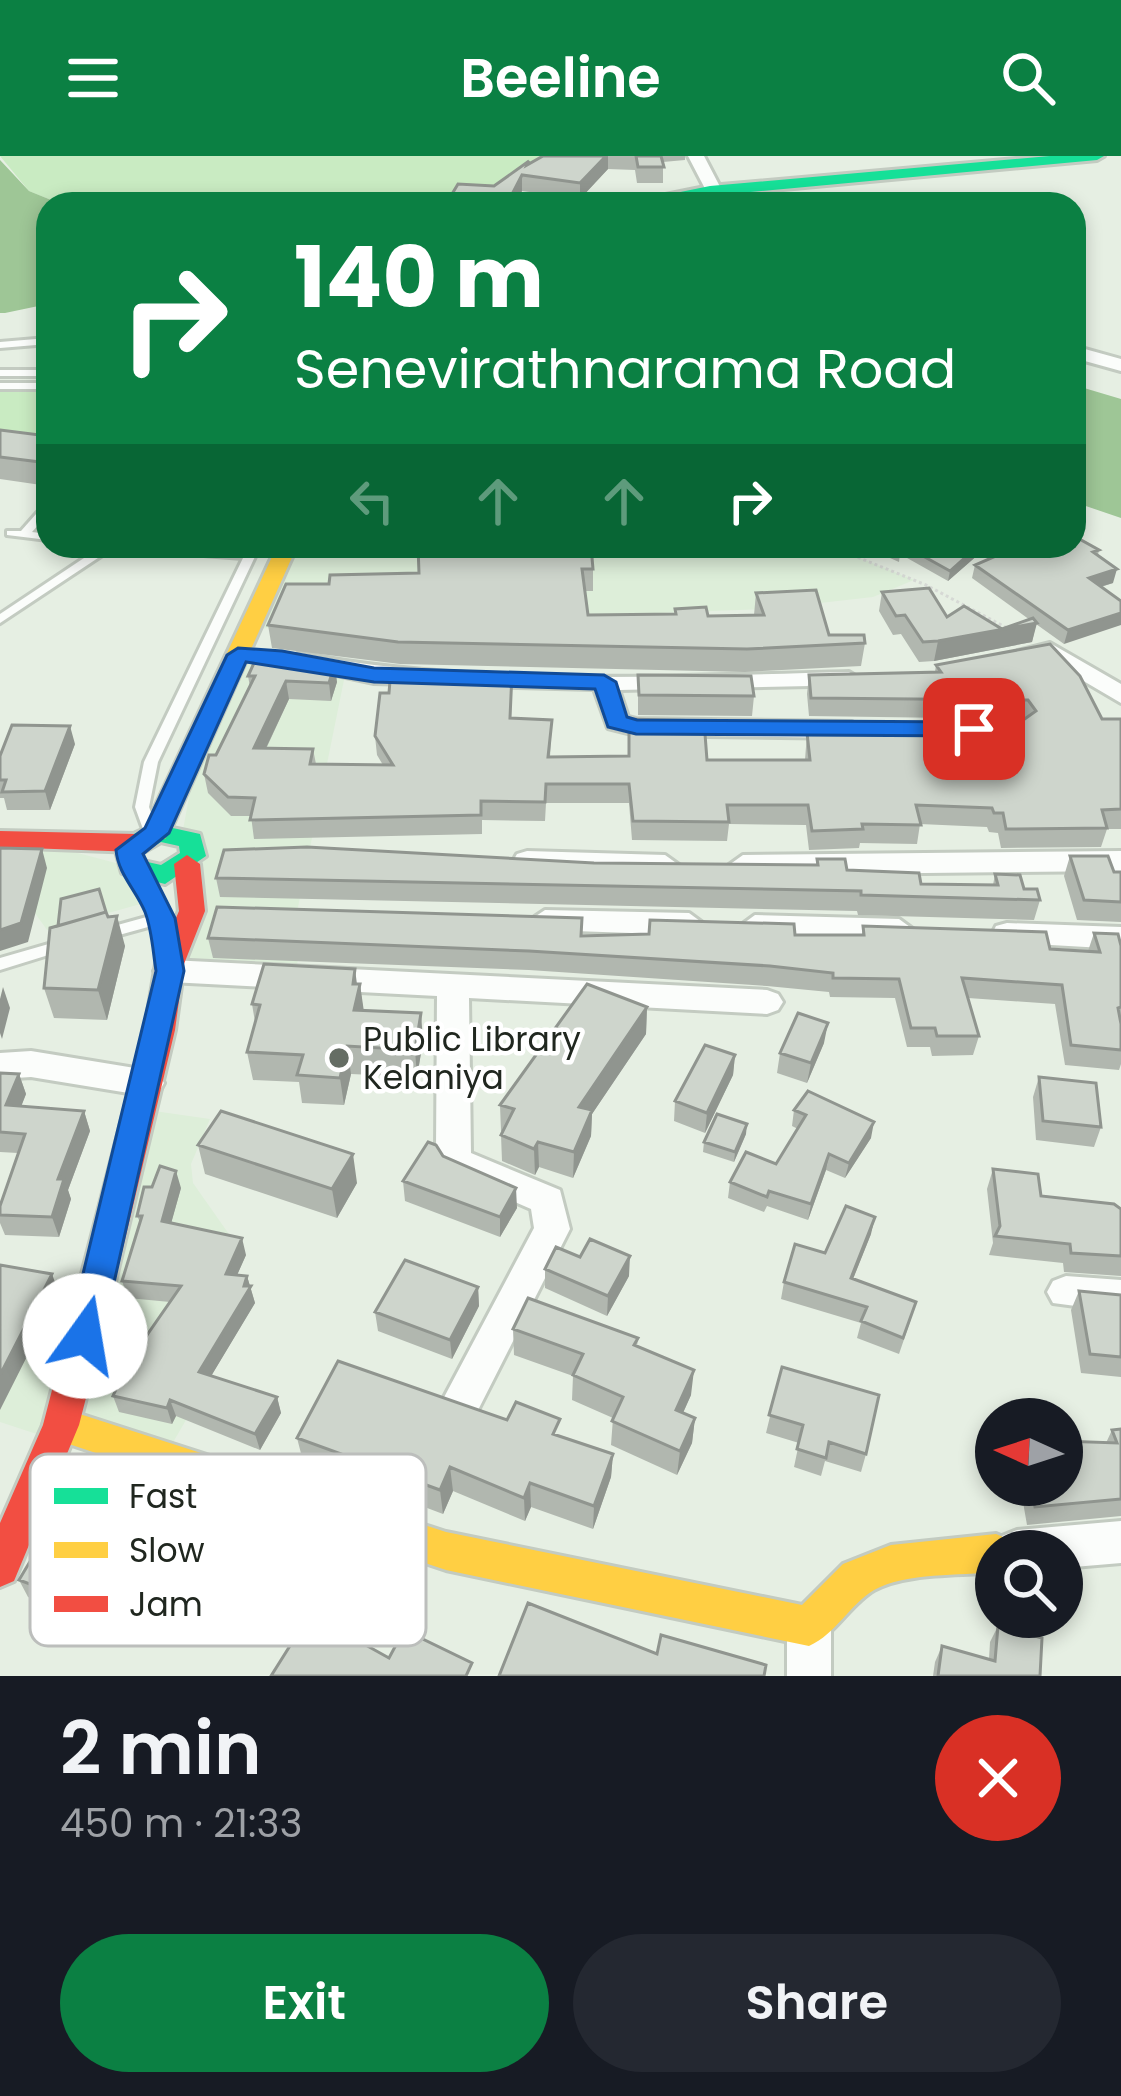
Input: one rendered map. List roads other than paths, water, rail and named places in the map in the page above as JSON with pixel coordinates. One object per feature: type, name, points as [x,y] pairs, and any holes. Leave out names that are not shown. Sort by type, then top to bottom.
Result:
[{"type":"street","points":[[696,156],[706,192]]},
{"type":"street","points":[[771,192],[1097,156]]},
{"type":"street","points":[[1086,355],[1121,364]]},
{"type":"street","points":[[170,968],[161,918],[166,851],[199,744],[260,656],[283,558]]},
{"type":"street","points":[[996,664],[1050,650],[1121,695]]},
{"type":"street","points":[[260,656],[374,675],[604,682],[879,679]]},
{"type":"street","points":[[604,682],[616,722],[636,727],[880,730]]},
{"type":"street","points":[[0,839],[166,851]]},
{"type":"street","points":[[49,1454],[61,1425],[147,1083],[170,968],[203,911],[166,851]]},
{"type":"street","points":[[501,860],[702,865],[1121,861]]},
{"type":"street","points":[[518,920],[920,931]]},
{"type":"street","points":[[987,933],[1121,938]]},
{"type":"street","points":[[170,968],[767,1002]]},
{"type":"street","points":[[453,982],[453,1150],[458,1162],[548,1200],[553,1212],[552,1229],[461,1403]]},
{"type":"street","points":[[0,1066],[31,1064],[147,1083]]},
{"type":"street","points":[[1066,1292],[1121,1296]]},
{"type":"street","points":[[61,1425],[150,1454]]},
{"type":"street","points":[[0,1568],[30,1498]]},
{"type":"street","points":[[1083,1545],[1121,1542]]},
{"type":"street","points":[[426,1544],[809,1626]]},
{"type":"street","points":[[809,1676],[809,1626],[857,1578],[891,1564],[975,1555]]},
{"type":"lane","points":[[0,345],[36,342]]},
{"type":"lane","points":[[0,373],[36,373]]},
{"type":"lane","points":[[0,386],[36,386]]},
{"type":"lane","points":[[36,517],[18,533],[36,535]]},
{"type":"lane","points":[[0,619],[92,558]]},
{"type":"lane","points":[[166,851],[142,807],[151,762],[249,558]]},
{"type":"lane","points":[[0,964],[161,918]]},
{"type":"place","name":"Public Library Kelaniya","points":[[339,1058]]}]
